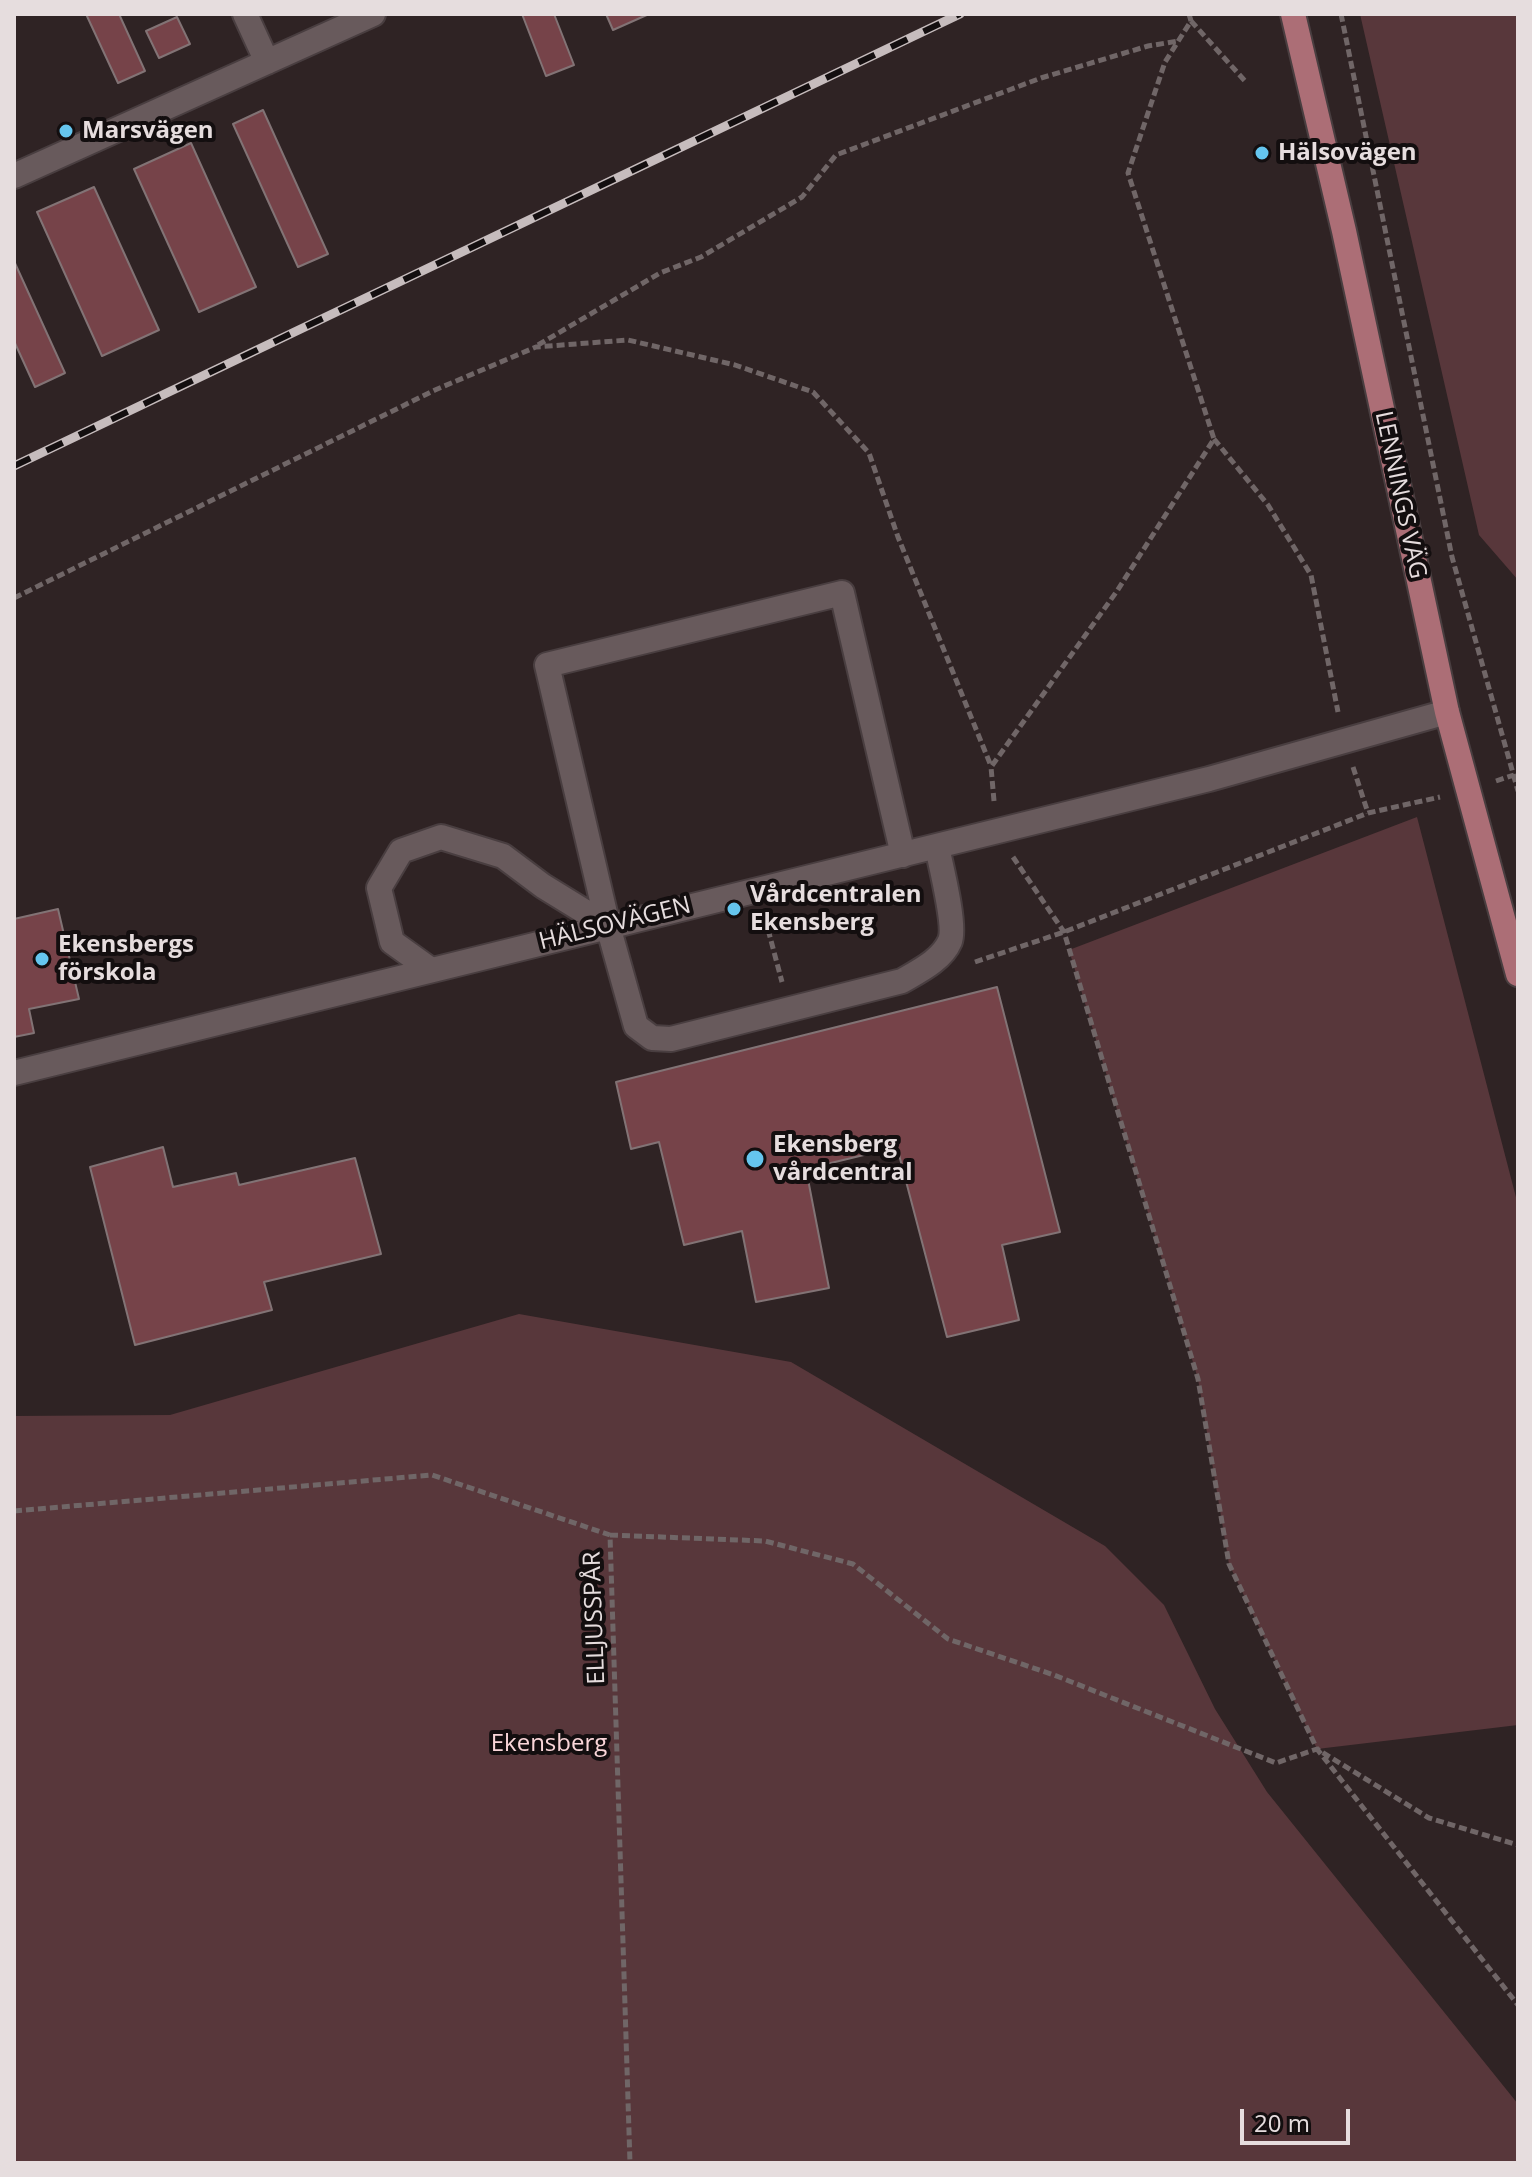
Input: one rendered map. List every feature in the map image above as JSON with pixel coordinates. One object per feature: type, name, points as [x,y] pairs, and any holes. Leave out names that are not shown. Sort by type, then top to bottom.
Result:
[{"type":"main road","name":"LENNINGS VÄG","points":[[1293,14],[1344,231],[1447,712],[1518,974]]},
{"type":"street","points":[[245,14],[267,62]]},
{"type":"street","points":[[16,170],[373,14]]},
{"type":"street","points":[[903,855],[842,593],[547,665],[608,926],[636,1026],[652,1038],[671,1039],[902,981],[932,964],[951,940],[950,913],[937,847]]},
{"type":"street","name":"HÄLSOVÄGEN","points":[[14,1073],[1209,779],[1447,712]]},
{"type":"street","points":[[431,970],[392,942],[379,888],[401,851],[441,837],[503,856],[543,886],[608,926]]},
{"type":"path","points":[[1189,14],[1191,21],[1245,81]]},
{"type":"path","points":[[1341,14],[1452,557],[1518,791]]},
{"type":"path","points":[[1191,21],[1165,62],[1128,173],[1214,439],[1268,505],[1311,575],[1344,739],[1368,813]]},
{"type":"path","points":[[14,598],[435,390],[536,347],[660,273],[701,257],[802,197],[836,155],[1041,78],[1148,46],[1179,41]]},
{"type":"path","points":[[536,347],[628,340],[735,365],[813,392],[869,453],[898,537],[991,767],[996,832],[1064,932],[1198,1379],[1229,1564],[1317,1749],[1518,2005]]},
{"type":"path","points":[[991,767],[1117,591],[1214,439]]},
{"type":"path","points":[[971,963],[1064,932],[1368,813],[1468,790],[1514,775]]},
{"type":"path","points":[[762,903],[789,1010]]},
{"type":"path","name":"ELLJUSSPÅR","points":[[14,1511],[432,1475],[610,1535],[630,2163]]},
{"type":"path","points":[[610,1535],[765,1541],[853,1564],[948,1639],[1054,1675],[1276,1763],[1317,1749]]},
{"type":"path","points":[[1317,1749],[1429,1818],[1518,1845]]},
{"type":"green space","points":[[1360,14],[1518,14],[1518,580],[1479,535]]},
{"type":"green space","points":[[1417,817],[1518,1205],[1518,1725],[1317,1749],[1229,1564],[1198,1379],[1069,950]]},
{"type":"green space","name":"Ekensberg","points":[[519,1314],[791,1362],[1105,1546],[1164,1605],[1215,1709],[1267,1792],[1518,2104],[1518,2163],[14,2163],[14,1416],[170,1415]]},
{"type":"building","points":[[86,14],[119,14],[145,71],[118,83]]},
{"type":"building","points":[[522,14],[554,14],[574,65],[546,76]]},
{"type":"building","points":[[606,14],[649,14],[613,30]]},
{"type":"building","points":[[177,17],[190,44],[159,58],[146,31]]},
{"type":"building","points":[[263,110],[328,254],[298,267],[233,124]]},
{"type":"building","points":[[191,143],[256,287],[199,312],[134,169]]},
{"type":"building","points":[[94,187],[159,330],[102,356],[37,212]]},
{"type":"building","points":[[14,261],[65,373],[35,387],[14,341]]},
{"type":"building","name":"Ekensbergs förskola","points":[[58,909],[79,999],[29,1009],[34,1033],[14,1037],[14,919]]},
{"type":"building","name":"Ekensberg vårdcentral","points":[[997,987],[1060,1232],[1002,1245],[1019,1320],[947,1337],[897,1147],[806,1169],[829,1288],[756,1302],[742,1231],[684,1245],[659,1142],[631,1149],[616,1082]]},
{"type":"building","points":[[163,1147],[173,1187],[236,1173],[239,1185],[355,1158],[381,1254],[264,1282],[272,1310],[135,1345],[90,1167]]},
{"type":"railway","points":[[14,466],[960,14]]},
{"type":"place","name":"Marsvägen","points":[[66,131]]},
{"type":"place","name":"Hälsovägen","points":[[1262,153]]},
{"type":"place","name":"Vårdcentralen Ekensberg","points":[[734,909]]},
{"type":"place","name":"Ekensbergs förskola","points":[[42,959]]},
{"type":"place","name":"Ekensberg vårdcentral","points":[[755,1159]]}]
